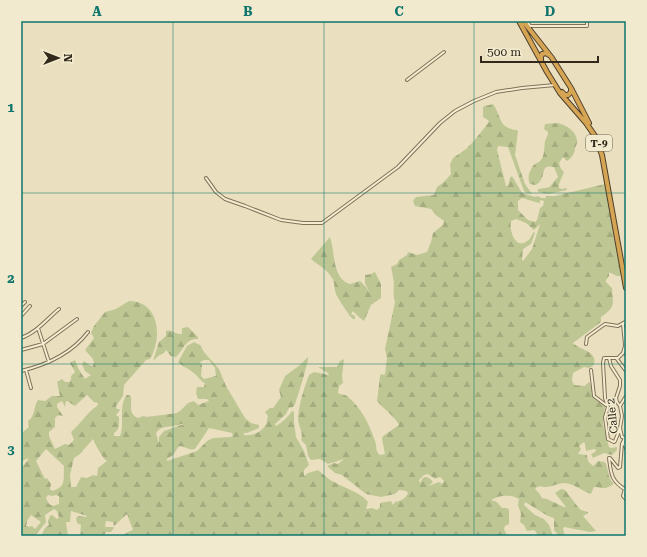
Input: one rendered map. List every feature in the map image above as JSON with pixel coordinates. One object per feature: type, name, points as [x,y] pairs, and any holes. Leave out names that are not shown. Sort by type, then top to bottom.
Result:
[{"type":"highway","name":"T-9","points":[[519,21],[554,84],[591,129],[601,150],[626,288]]},
{"type":"highway","name":"T-9","points":[[523,21],[550,55],[571,88],[584,115],[599,137],[626,275]]},
{"type":"highway","points":[[542,64],[540,57],[542,54],[546,53],[550,55]]},
{"type":"highway","name":"T-9","points":[[554,84],[568,96],[571,88]]},
{"type":"street","points":[[527,21],[530,26],[587,26],[587,21]]},
{"type":"street","points":[[407,80],[444,52]]},
{"type":"street","points":[[206,178],[216,192],[225,199],[281,220],[303,223],[322,222],[398,167],[440,123],[455,111],[474,101],[500,91],[554,84]]},
{"type":"street","points":[[21,306],[25,302]]},
{"type":"street","points":[[21,316],[30,306]]},
{"type":"street","points":[[21,338],[28,336],[59,309]]},
{"type":"street","points":[[21,350],[43,344],[77,319]]},
{"type":"street","points":[[586,344],[587,337],[605,324],[618,326],[626,321]]},
{"type":"street","points":[[626,321],[623,324],[626,354]]},
{"type":"street","points":[[38,328],[49,362]]},
{"type":"street","points":[[21,371],[49,362],[75,347],[88,332]]},
{"type":"street","points":[[620,428],[615,441],[611,442],[608,439],[605,417],[608,406],[606,405],[603,363],[604,358],[618,358],[623,353],[625,346]]},
{"type":"street","name":"Calle 2","points":[[608,358],[620,380],[620,386],[616,398],[620,406],[622,416],[620,428],[622,437],[625,439],[623,442],[620,467],[618,468],[609,458],[612,478],[619,486],[625,489],[623,496],[626,499]]},
{"type":"street","points":[[616,358],[621,362],[626,371]]},
{"type":"street","points":[[26,370],[31,388]]},
{"type":"street","points":[[591,370],[594,396],[606,405]]},
{"type":"street","points":[[620,406],[626,396]]},
{"type":"street","points":[[623,442],[626,448]]},
{"type":"green space","points":[[493,104],[503,124],[506,127],[518,131],[515,155],[525,184],[532,194],[524,191],[508,147],[498,146],[497,150],[506,186],[508,186],[512,176],[522,193],[535,197],[538,196],[541,198],[546,198],[546,196],[555,196],[605,184],[621,274],[620,276],[617,276],[609,272],[609,276],[606,280],[612,288],[613,302],[611,308],[601,317],[601,322],[573,343],[591,354],[594,357],[594,361],[593,366],[589,368],[584,367],[573,373],[572,380],[574,385],[585,386],[589,382],[590,383],[594,396],[605,406],[603,424],[609,447],[617,447],[617,450],[612,455],[604,453],[593,458],[591,454],[596,450],[586,451],[584,442],[579,446],[581,449],[578,454],[587,455],[588,461],[593,466],[598,461],[605,462],[610,479],[614,484],[606,488],[594,487],[591,494],[565,483],[548,487],[538,487],[535,489],[542,498],[566,507],[555,493],[561,489],[565,490],[581,510],[588,512],[583,516],[596,531],[590,532],[564,527],[563,529],[565,536],[559,536],[554,530],[554,518],[525,502],[524,505],[535,515],[544,519],[549,525],[553,536],[535,536],[537,534],[534,530],[527,531],[524,525],[520,522],[521,514],[518,505],[519,499],[512,496],[505,496],[491,500],[497,502],[502,508],[507,508],[509,510],[509,524],[505,526],[504,529],[507,536],[494,536],[493,534],[489,534],[487,536],[122,536],[133,530],[127,514],[114,526],[113,522],[106,521],[105,527],[114,528],[111,532],[106,532],[104,536],[80,536],[81,525],[77,523],[76,518],[78,516],[87,516],[71,511],[70,522],[66,522],[68,536],[41,536],[45,528],[49,525],[48,521],[50,516],[52,515],[57,519],[59,517],[57,511],[54,509],[45,515],[46,522],[35,536],[21,536],[21,467],[28,460],[28,458],[21,462],[21,430],[23,432],[29,427],[28,421],[31,419],[38,400],[45,401],[52,396],[60,396],[57,382],[62,379],[65,382],[69,382],[71,380],[71,376],[75,372],[70,363],[75,360],[85,379],[91,375],[85,371],[82,364],[84,361],[92,367],[94,363],[93,359],[85,350],[94,338],[91,333],[94,326],[105,312],[116,309],[129,301],[139,303],[147,307],[152,314],[156,322],[156,341],[150,359],[146,360],[124,385],[123,396],[116,406],[117,409],[120,410],[116,415],[119,417],[119,424],[114,436],[120,436],[122,426],[122,409],[124,399],[127,395],[130,395],[131,397],[132,412],[138,418],[143,416],[147,417],[177,413],[188,403],[194,401],[198,405],[209,401],[207,399],[198,399],[196,393],[197,387],[204,387],[205,383],[193,372],[178,362],[187,346],[194,342],[200,345],[204,352],[219,369],[226,386],[245,418],[251,423],[259,425],[259,428],[244,433],[244,435],[256,434],[265,426],[268,416],[265,412],[270,408],[273,408],[281,397],[279,390],[285,376],[308,357],[295,404],[293,407],[289,408],[286,414],[275,424],[276,426],[292,411],[294,412],[296,437],[304,451],[309,465],[304,470],[304,476],[318,470],[331,480],[365,499],[368,502],[366,509],[372,508],[377,510],[380,507],[380,503],[391,501],[393,505],[395,502],[405,498],[408,493],[406,491],[399,490],[395,494],[381,497],[366,494],[342,475],[335,473],[327,466],[334,463],[338,464],[344,459],[328,464],[320,459],[311,460],[308,456],[306,445],[301,440],[302,435],[298,418],[299,407],[309,375],[314,372],[329,375],[318,367],[337,367],[340,361],[344,359],[342,376],[343,383],[339,386],[338,393],[347,396],[356,405],[364,416],[370,429],[376,443],[377,452],[380,455],[385,454],[382,439],[383,436],[399,425],[377,401],[380,376],[381,374],[385,374],[387,358],[385,349],[395,302],[394,280],[391,267],[397,264],[399,260],[407,255],[408,252],[417,255],[427,252],[433,233],[443,225],[444,221],[431,209],[415,206],[413,201],[416,197],[434,195],[437,187],[451,174],[450,164],[453,158],[474,141],[489,122],[483,117],[483,107]],"holes":[[[522,198],[539,203],[540,200],[544,201],[543,206],[540,208],[537,220],[535,222],[528,220],[518,210],[518,201]],[[516,219],[526,223],[534,230],[540,224],[532,249],[523,261],[523,249],[531,244],[535,233],[533,233],[530,239],[523,243],[519,243],[514,238],[511,229],[511,221]],[[209,360],[215,368],[216,376],[204,379],[201,376],[202,365],[200,362]],[[87,395],[94,402],[98,403],[97,406],[71,432],[74,440],[69,445],[65,444],[55,449],[49,436],[49,432],[55,427],[55,418],[58,415],[63,416],[57,407],[57,404],[62,401],[65,407],[67,401],[75,406]],[[184,424],[164,431],[159,437],[159,444],[156,433],[158,430],[164,427]],[[209,428],[232,433],[233,436],[213,438],[207,441],[197,451],[167,461],[167,459],[173,455],[179,446],[195,449]],[[93,439],[97,448],[107,461],[98,468],[97,476],[93,475],[87,478],[81,477],[76,487],[71,487],[70,475],[74,458],[80,454]],[[46,449],[64,466],[64,478],[60,487],[52,491],[50,489],[51,484],[47,478],[45,479],[36,461]],[[428,474],[435,479],[440,477],[444,481],[442,484],[439,482],[428,486],[433,482],[430,478],[425,477],[420,483],[419,480],[424,475]],[[48,495],[59,496],[59,504],[53,506],[49,504],[46,498]],[[31,515],[41,522],[35,529],[32,526],[26,526]]]},
{"type":"green space","points":[[557,123],[570,129],[577,138],[577,144],[572,157],[567,161],[563,157],[559,163],[564,172],[559,188],[566,188],[567,190],[548,194],[538,192],[538,189],[547,188],[550,186],[558,177],[554,167],[550,166],[545,168],[542,178],[536,185],[530,184],[529,179],[532,168],[543,156],[548,132],[544,129],[545,124]]},
{"type":"green space","points":[[330,237],[337,271],[344,281],[350,284],[360,281],[370,294],[365,283],[365,275],[375,272],[381,284],[381,298],[371,305],[364,321],[353,311],[351,314],[355,316],[355,319],[351,317],[335,292],[334,281],[330,275],[311,259]]},
{"type":"green space","points":[[188,327],[198,337],[198,339],[190,340],[176,357],[171,356],[166,350],[153,361],[159,342],[166,336],[166,331],[182,334],[182,328]]}]
